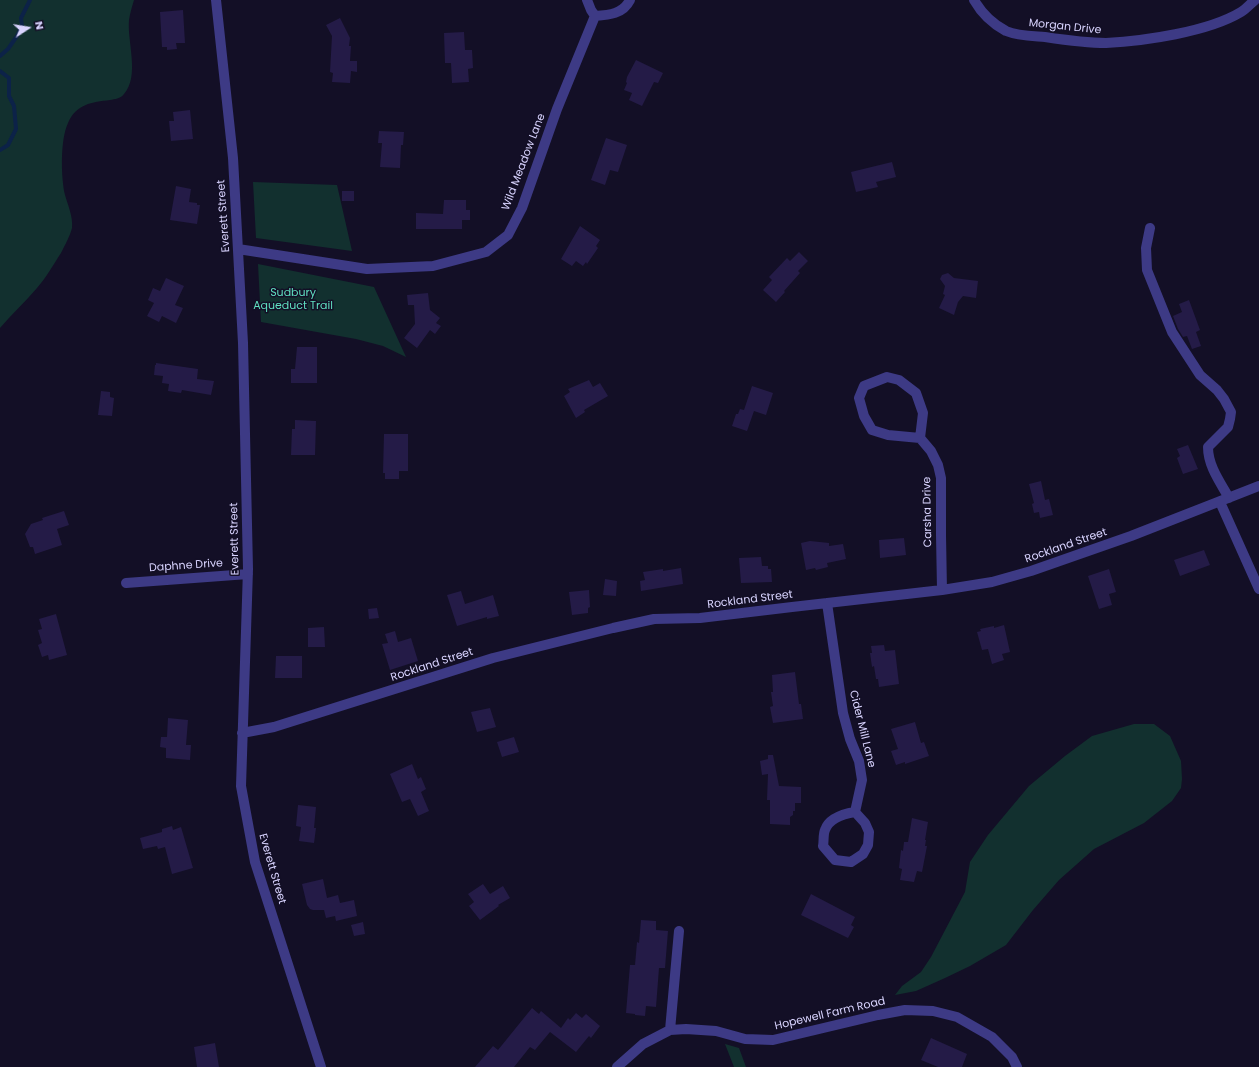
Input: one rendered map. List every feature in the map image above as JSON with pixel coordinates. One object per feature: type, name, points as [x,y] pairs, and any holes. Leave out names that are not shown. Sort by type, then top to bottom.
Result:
[{"type":"street","name":"Everett Street","points":[[216,0],[232,158],[244,365],[248,574],[241,786],[255,862],[321,1067]]},
{"type":"street","points":[[587,0],[595,16],[616,13],[623,9],[630,0]]},
{"type":"street","name":"Morgan Drive","points":[[974,0],[980,12],[995,24],[1008,31],[1067,41],[1105,43],[1148,39],[1192,30],[1226,20],[1243,11],[1255,0]]},
{"type":"street","name":"Wild Meadow Lane","points":[[238,249],[367,270],[433,266],[486,252],[508,235],[522,208],[557,109],[595,16]]},
{"type":"street","points":[[1150,228],[1146,248],[1147,270],[1172,332],[1200,376],[1217,390],[1224,399],[1230,412],[1228,427],[1208,446],[1208,456],[1259,589]]},
{"type":"street","points":[[887,376],[899,380],[916,393],[923,413],[920,438],[888,435],[872,430],[864,416],[859,398],[864,386],[887,376]]},
{"type":"street","name":"Carsha Drive","points":[[920,438],[931,451],[938,465],[941,478],[942,590]]},
{"type":"street","name":"Rockland Street","points":[[242,733],[274,727],[493,658],[654,619],[700,618],[942,590],[992,582],[1031,571],[1131,536],[1259,486]]},
{"type":"street","name":"Daphne Drive","points":[[126,583],[248,574]]},
{"type":"street","name":"Cider Mill Lane","points":[[827,603],[843,713],[850,739],[859,761],[862,780],[855,812]]},
{"type":"street","points":[[855,812],[865,823],[870,832],[868,845],[863,854],[851,862],[835,860],[824,846],[825,830],[832,820],[844,814],[855,812]]},
{"type":"street","points":[[670,1030],[679,931]]},
{"type":"street","name":"Hopewell Farm Road","points":[[617,1067],[643,1044],[670,1030],[686,1029],[716,1031],[745,1039],[773,1040],[878,1015],[906,1010],[932,1011],[957,1017],[992,1037],[1012,1057],[1017,1067]]},
{"type":"green space","points":[[0,0],[134,0],[129,20],[132,68],[129,87],[119,98],[91,103],[80,108],[71,117],[65,130],[62,149],[62,169],[65,195],[72,219],[70,234],[61,253],[43,280],[0,328]]},
{"type":"green space","points":[[253,182],[337,185],[352,251],[256,238]]},
{"type":"green space","name":"Sudbury Aqueduct Trail","points":[[258,264],[374,287],[406,357],[383,346],[356,339],[261,322]]},
{"type":"green space","points":[[1134,724],[1154,724],[1170,736],[1181,761],[1182,779],[1181,788],[1172,801],[1144,823],[1094,849],[1059,880],[1006,945],[970,966],[945,978],[916,991],[895,995],[902,986],[921,972],[931,957],[965,892],[970,862],[988,835],[1029,786],[1092,736]]},
{"type":"green space","points":[[725,1044],[739,1048],[746,1067],[734,1067]]},
{"type":"building","points":[[183,10],[185,43],[176,43],[177,49],[167,50],[167,47],[162,47],[160,12]]},
{"type":"building","points":[[340,18],[350,38],[350,61],[357,61],[357,72],[351,71],[350,83],[332,82],[333,73],[330,72],[332,36],[326,25]]},
{"type":"building","points":[[464,32],[465,50],[472,50],[473,68],[468,69],[469,82],[452,83],[451,63],[445,63],[444,33]]},
{"type":"building","points":[[636,60],[663,73],[658,83],[654,82],[642,106],[629,100],[632,93],[624,90],[627,83],[627,77]]},
{"type":"building","points":[[190,110],[193,139],[171,141],[169,121],[174,121],[173,112]]},
{"type":"building","points":[[379,131],[404,132],[403,145],[401,145],[400,168],[380,167],[382,143],[378,143]]},
{"type":"building","points":[[606,138],[627,145],[618,172],[610,170],[605,185],[591,180]]},
{"type":"building","points":[[892,162],[896,177],[876,182],[878,187],[856,192],[851,172]]},
{"type":"building","points":[[176,186],[191,189],[189,202],[200,205],[197,224],[170,220]]},
{"type":"building","points":[[342,191],[354,191],[354,201],[342,201]]},
{"type":"building","points":[[444,200],[466,200],[466,210],[470,210],[470,220],[462,220],[462,229],[416,229],[416,213],[443,214]]},
{"type":"building","points":[[580,226],[600,240],[596,246],[598,248],[587,264],[586,262],[583,266],[576,261],[572,266],[561,259]]},
{"type":"building","points":[[799,252],[808,261],[798,271],[800,273],[776,302],[763,290],[772,280],[769,277],[787,258],[790,261]]},
{"type":"building","points":[[948,273],[954,278],[978,281],[976,298],[963,296],[958,302],[954,315],[939,308],[945,295],[943,294],[945,286],[940,279],[942,275]]},
{"type":"building","points":[[166,278],[184,286],[175,305],[183,308],[176,323],[162,316],[159,322],[147,316],[154,303],[148,300],[153,288],[160,291]]},
{"type":"building","points":[[428,293],[430,310],[440,318],[436,323],[441,326],[435,334],[430,330],[417,348],[404,338],[415,324],[414,305],[408,305],[407,295]]},
{"type":"building","points":[[1189,300],[1200,330],[1196,332],[1201,346],[1192,349],[1187,336],[1183,337],[1178,329],[1173,316],[1182,312],[1179,304]]},
{"type":"building","points":[[297,347],[317,347],[317,383],[291,383],[291,369],[295,369]]},
{"type":"building","points":[[156,363],[198,369],[197,379],[214,381],[211,395],[182,390],[181,393],[168,391],[169,384],[162,383],[163,376],[154,375]]},
{"type":"building","points":[[589,380],[593,387],[600,383],[608,396],[584,410],[585,412],[576,418],[564,396],[570,392],[568,389]]},
{"type":"building","points":[[752,386],[773,393],[766,415],[754,411],[747,431],[732,426],[736,414],[738,414],[740,409],[744,410]]},
{"type":"building","points":[[101,391],[110,392],[110,397],[114,398],[112,416],[98,415]]},
{"type":"building","points":[[295,420],[316,421],[315,455],[291,455],[292,429],[295,429]]},
{"type":"building","points":[[384,434],[408,434],[408,471],[399,471],[399,479],[385,479],[385,473],[383,473]]},
{"type":"building","points":[[1188,445],[1198,469],[1183,474],[1177,458],[1180,456],[1177,449]]},
{"type":"building","points":[[1041,481],[1045,500],[1049,499],[1053,515],[1040,518],[1039,512],[1034,513],[1032,504],[1034,503],[1029,484]]},
{"type":"building","points":[[64,511],[69,525],[57,529],[62,545],[35,554],[33,547],[30,547],[25,534],[31,524],[43,520],[42,518]]},
{"type":"building","points":[[904,538],[906,555],[880,558],[879,540]]},
{"type":"building","points":[[810,541],[829,543],[829,546],[843,544],[846,559],[827,563],[828,567],[816,570],[815,568],[806,570],[801,543]]},
{"type":"building","points":[[1204,550],[1210,565],[1180,576],[1174,560]]},
{"type":"building","points":[[761,557],[762,566],[768,566],[768,569],[771,569],[772,582],[741,583],[739,558]]},
{"type":"building","points":[[681,568],[683,584],[641,591],[640,581],[645,580],[643,572]]},
{"type":"building","points":[[1109,569],[1116,592],[1109,594],[1112,605],[1099,609],[1088,576]]},
{"type":"building","points":[[605,579],[617,581],[616,596],[603,595]]},
{"type":"building","points":[[589,590],[590,607],[588,608],[588,613],[572,615],[569,592]]},
{"type":"building","points":[[461,591],[465,604],[493,595],[499,616],[487,619],[487,617],[457,626],[447,595]]},
{"type":"building","points":[[377,608],[379,618],[369,619],[368,609]]},
{"type":"building","points":[[56,614],[67,655],[49,660],[48,655],[42,657],[38,645],[42,643],[38,630],[42,629],[39,619]]},
{"type":"building","points":[[1004,625],[1010,652],[1002,654],[1004,660],[992,664],[988,649],[982,650],[977,632],[981,631],[980,629],[994,626],[994,628]]},
{"type":"building","points":[[324,627],[325,647],[308,647],[308,628]]},
{"type":"building","points":[[395,631],[398,642],[411,638],[418,661],[390,670],[382,644],[388,643],[385,634]]},
{"type":"building","points":[[884,645],[885,651],[895,650],[899,684],[879,687],[874,666],[872,667],[870,653],[872,653],[871,646]]},
{"type":"building","points":[[276,656],[302,656],[302,678],[275,678]]},
{"type":"building","points":[[795,672],[799,704],[801,704],[803,719],[773,723],[770,707],[773,706],[771,692],[773,692],[772,675]]},
{"type":"building","points":[[490,708],[496,727],[477,732],[471,712]]},
{"type":"building","points":[[168,718],[188,720],[186,745],[191,745],[190,760],[166,758],[166,748],[160,747],[161,737],[167,737]]},
{"type":"building","points":[[915,722],[921,743],[924,742],[929,756],[905,764],[905,762],[896,765],[891,751],[898,749],[891,729]]},
{"type":"building","points":[[514,737],[519,752],[502,757],[497,742]]},
{"type":"building","points":[[768,755],[773,755],[779,786],[801,787],[801,803],[795,803],[795,811],[793,811],[793,815],[790,817],[790,825],[770,824],[770,800],[767,800],[768,774],[762,775],[760,761],[768,759]]},
{"type":"building","points":[[412,764],[418,779],[421,777],[426,789],[421,792],[429,811],[418,816],[410,799],[402,802],[390,774]]},
{"type":"building","points":[[298,805],[316,807],[314,843],[299,841],[301,827],[296,826]]},
{"type":"building","points":[[912,818],[928,822],[925,840],[925,846],[927,846],[922,872],[917,871],[914,882],[900,880],[902,869],[899,868],[901,850],[903,851],[904,842],[908,842]]},
{"type":"building","points":[[172,826],[173,830],[181,827],[193,868],[172,874],[165,847],[158,849],[157,846],[143,849],[140,838],[162,832],[162,829]]},
{"type":"building","points":[[323,879],[327,898],[338,895],[340,903],[354,900],[357,916],[336,921],[335,916],[326,918],[324,910],[310,909],[307,905],[302,884]]},
{"type":"building","points":[[483,884],[490,894],[503,886],[510,898],[498,905],[499,906],[480,920],[469,906],[474,902],[468,894]]},
{"type":"building","points":[[811,894],[855,917],[851,925],[854,927],[848,938],[801,915]]},
{"type":"building","points":[[641,920],[656,921],[656,930],[668,931],[665,968],[659,968],[656,1007],[646,1006],[645,1016],[626,1013],[630,965],[635,965]]},
{"type":"building","points":[[363,922],[365,934],[354,936],[351,925]]},
{"type":"building","points":[[532,1008],[539,1014],[541,1011],[561,1028],[568,1018],[570,1020],[576,1013],[582,1018],[586,1014],[600,1026],[591,1038],[589,1036],[576,1052],[550,1032],[535,1050],[530,1047],[514,1067],[475,1067],[493,1046],[498,1050]]},
{"type":"building","points":[[931,1038],[967,1054],[962,1067],[938,1067],[921,1060]]},
{"type":"building","points":[[215,1043],[219,1067],[197,1067],[194,1047]]},
{"type":"waterway","points":[[0,56],[8,49],[17,36],[22,26],[21,18],[30,0]]},
{"type":"waterway","points":[[0,71],[9,78],[9,96],[14,106],[16,129],[8,145],[0,150]]}]
